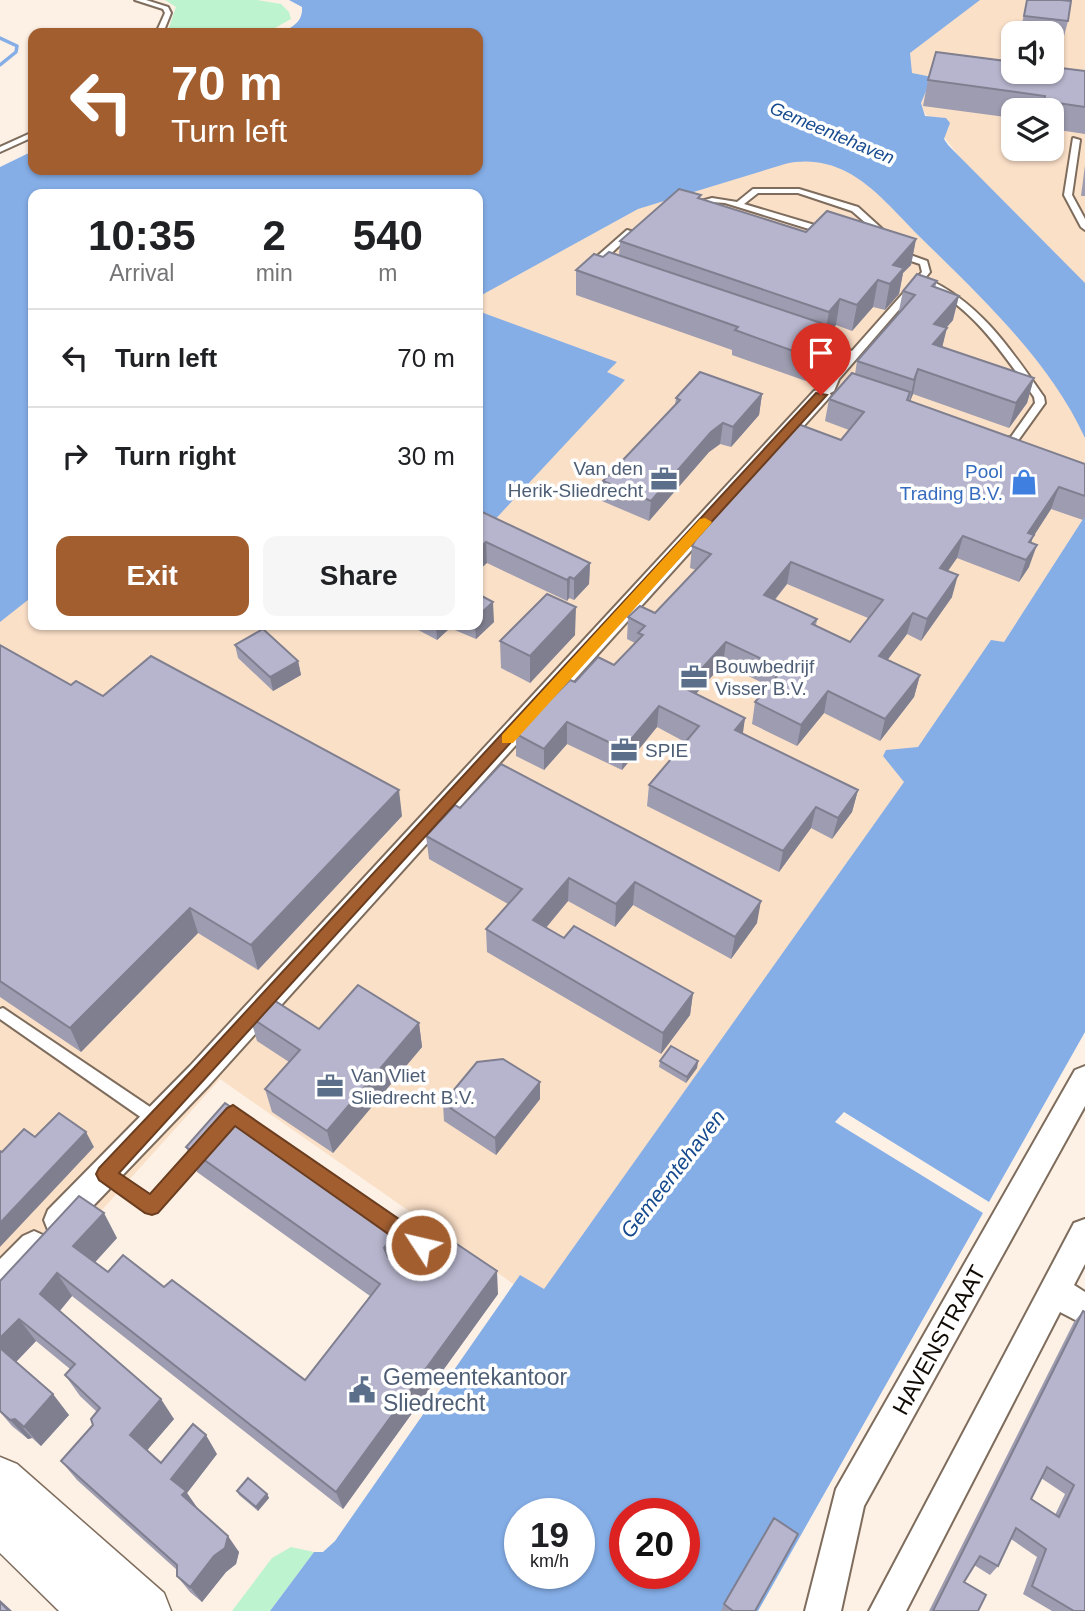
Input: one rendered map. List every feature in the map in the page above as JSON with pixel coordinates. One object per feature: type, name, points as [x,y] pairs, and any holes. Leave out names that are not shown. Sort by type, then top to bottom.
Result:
[{"type":"street","points":[[0,1281],[157,1120],[833,386]]},
{"type":"street","name":"HAVENSTRAAT","points":[[822,1611],[848,1501],[1085,1079]]},
{"type":"street","points":[[887,1611],[1085,1233]]},
{"type":"street","points":[[1056,1292],[1085,1310]]},
{"type":"street","points":[[0,1481],[146,1611]]},
{"type":"street","points":[[0,1519],[95,1611]]},
{"type":"lane","points":[[138,0],[166,8],[168,13],[162,28]]},
{"type":"lane","points":[[0,150],[28,136]]},
{"type":"lane","points":[[1076,140],[1068,195],[1085,227]]},
{"type":"lane","points":[[738,205],[756,191],[799,191],[855,209],[908,257]]},
{"type":"lane","points":[[682,207],[712,200],[738,205],[831,233]]},
{"type":"lane","points":[[610,271],[597,266],[597,261],[641,223]]},
{"type":"lane","points":[[833,386],[854,355],[920,279],[926,266],[882,249]]},
{"type":"lane","points":[[920,279],[940,286],[956,296],[1012,358],[1040,400],[1014,440],[1004,442],[991,438]]},
{"type":"lane","points":[[806,338],[854,355]]},
{"type":"lane","points":[[3,1014],[157,1120]]},
{"type":"lane","points":[[105,1174],[152,1206],[215,1135]]},
{"type":"lane","points":[[376,1213],[421,1245],[407,1264]]},
{"type":"shaded area","points":[[968,0],[1085,0],[1085,313],[879,56]]},
{"type":"shaded area","points":[[816,148],[868,171],[1085,393],[1085,557],[545,1306],[220,1079],[29,1291],[0,1267],[0,573],[28,553],[28,630],[483,630],[483,271],[644,183]]},
{"type":"green space","points":[[165,0],[257,0],[281,4],[289,12],[291,19],[275,28],[169,28],[176,7]]},
{"type":"green space","points":[[291,1547],[314,1552],[270,1611],[232,1611],[272,1558]]},
{"type":"water","name":"Gemeentehaven","points":[[289,0],[980,0],[910,53],[912,73],[932,77],[921,103],[925,116],[946,118],[950,123],[944,139],[948,145],[1085,283],[1085,438],[1053,382],[989,306],[876,193],[847,172],[824,164],[785,164],[638,209],[483,294],[483,189],[28,189],[28,600],[0,622],[0,167],[28,153],[28,175],[483,175],[483,28],[289,28],[301,16],[302,7]]},
{"type":"water","points":[[483,313],[617,362],[607,372],[625,380],[489,526],[483,523]]},
{"type":"water","name":"Gemeentehaven","points":[[1085,516],[1085,1032],[989,1202],[844,1112],[835,1122],[983,1213],[758,1611],[270,1611],[314,1552],[323,1552],[335,1541],[520,1275],[544,1289],[904,782],[883,756],[886,750],[918,747],[991,640],[1004,642]]},
{"type":"building","points":[[1027,0],[1071,1],[1068,21],[1024,16]]},
{"type":"building","points":[[936,52],[1001,60],[1001,84],[1064,84],[1064,68],[1085,71],[1085,107],[1064,104],[1064,98],[1045,98],[928,80]]},
{"type":"building","points":[[679,189],[701,195],[698,198],[806,232],[827,211],[916,239],[893,265],[904,268],[890,284],[878,280],[857,305],[840,299],[829,312],[620,241]]},
{"type":"building","points":[[609,252],[821,323],[814,330],[829,335],[810,357],[735,330],[738,327],[576,270],[594,254],[603,257]]},
{"type":"building","points":[[917,274],[937,281],[932,286],[959,296],[934,324],[947,328],[933,344],[1034,378],[1016,403],[918,369],[914,380],[857,361],[915,295],[903,291]]},
{"type":"building","points":[[700,372],[762,394],[733,427],[723,423],[711,432],[651,501],[603,481],[680,400],[676,398]]},
{"type":"building","points":[[852,373],[910,392],[907,400],[1085,464],[1085,496],[1059,487],[1028,533],[1034,535],[1029,542],[1037,545],[1026,560],[963,536],[940,568],[958,575],[927,619],[913,613],[879,656],[920,675],[885,719],[828,691],[801,725],[755,702],[783,669],[726,642],[684,688],[745,718],[735,730],[858,790],[838,818],[816,807],[783,851],[649,785],[699,726],[659,706],[623,749],[567,722],[544,749],[516,734],[570,680],[575,682],[598,657],[614,665],[643,635],[638,633],[645,626],[628,617],[640,606],[655,613],[711,554],[692,546],[696,539],[798,424],[841,440],[864,412],[829,399]],"holes":[[[791,562],[883,600],[850,642],[812,624],[817,619],[764,595]]]},
{"type":"building","points":[[483,512],[590,563],[574,579],[570,577],[567,580],[486,542],[483,545]]},
{"type":"building","points":[[547,594],[576,607],[530,656],[500,641]]},
{"type":"building","points":[[483,597],[493,602],[483,611]]},
{"type":"building","points":[[264,630],[298,661],[270,677],[235,645]]},
{"type":"building","points":[[0,645],[71,685],[76,681],[103,696],[151,656],[399,790],[251,945],[190,908],[70,1028],[0,981]]},
{"type":"building","points":[[501,764],[761,901],[735,937],[635,882],[616,904],[569,878],[533,920],[564,938],[574,926],[693,993],[663,1033],[486,929],[522,889],[426,836],[455,805],[460,808]]},
{"type":"building","points":[[358,985],[419,1023],[327,1131],[265,1089],[300,1050],[250,1017],[269,997],[319,1029]]},
{"type":"building","points":[[671,1046],[698,1061],[687,1077],[660,1061]]},
{"type":"building","points":[[503,1059],[540,1082],[495,1138],[443,1103],[477,1062]]},
{"type":"building","points":[[225,1103],[401,1225],[384,1248],[388,1257],[402,1256],[427,1224],[497,1271],[336,1492],[57,1273],[40,1294],[161,1399],[130,1435],[161,1463],[193,1424],[206,1435],[171,1479],[186,1491],[182,1495],[228,1536],[225,1548],[214,1556],[190,1587],[177,1576],[177,1565],[61,1461],[93,1425],[91,1419],[100,1408],[65,1375],[75,1364],[19,1319],[0,1338],[0,1281],[79,1196],[104,1213],[73,1246],[108,1272],[123,1255],[164,1287],[172,1280],[305,1380],[380,1284],[186,1147]]},
{"type":"building","points":[[59,1113],[86,1132],[0,1223],[0,1151],[24,1129],[35,1137]]},
{"type":"building","points":[[1083,1311],[1085,1312],[1085,1611],[1074,1611],[1032,1586],[1046,1549],[1016,1528],[998,1566],[980,1556],[964,1582],[986,1595],[978,1611],[933,1611]],"holes":[[[1047,1467],[1074,1485],[1059,1517],[1031,1499]]]},
{"type":"building","points":[[0,1348],[53,1394],[24,1427],[0,1411]]},
{"type":"building","points":[[248,1478],[267,1494],[256,1507],[237,1491]]},
{"type":"building","points":[[774,1518],[798,1534],[755,1611],[733,1611],[724,1604]]},
{"type":"building","points":[[0,1602],[9,1611],[0,1611]]},
{"type":"waterway","points":[[0,38],[17,46],[16,52],[0,65]]},
{"type":"slow traffic","points":[[507,739],[705,522]]},
{"type":"place","name":"Van den Herik-Sliedrecht","points":[[664,479]]},
{"type":"place","name":"Pool Trading B.V.","points":[[1024,482]]},
{"type":"place","name":"Bouwbedrijf Visser B.V.","points":[[694,677]]},
{"type":"place","name":"SPIE","points":[[624,750]]},
{"type":"place","name":"Van Vliet Sliedrecht B.V.","points":[[330,1086]]},
{"type":"place","name":"Gemeentekantoor Sliedrecht","points":[[362,1390]]},
{"type":"route","points":[[421,1245],[233,1114],[152,1206],[105,1174],[200,1075],[821,395]]}]
